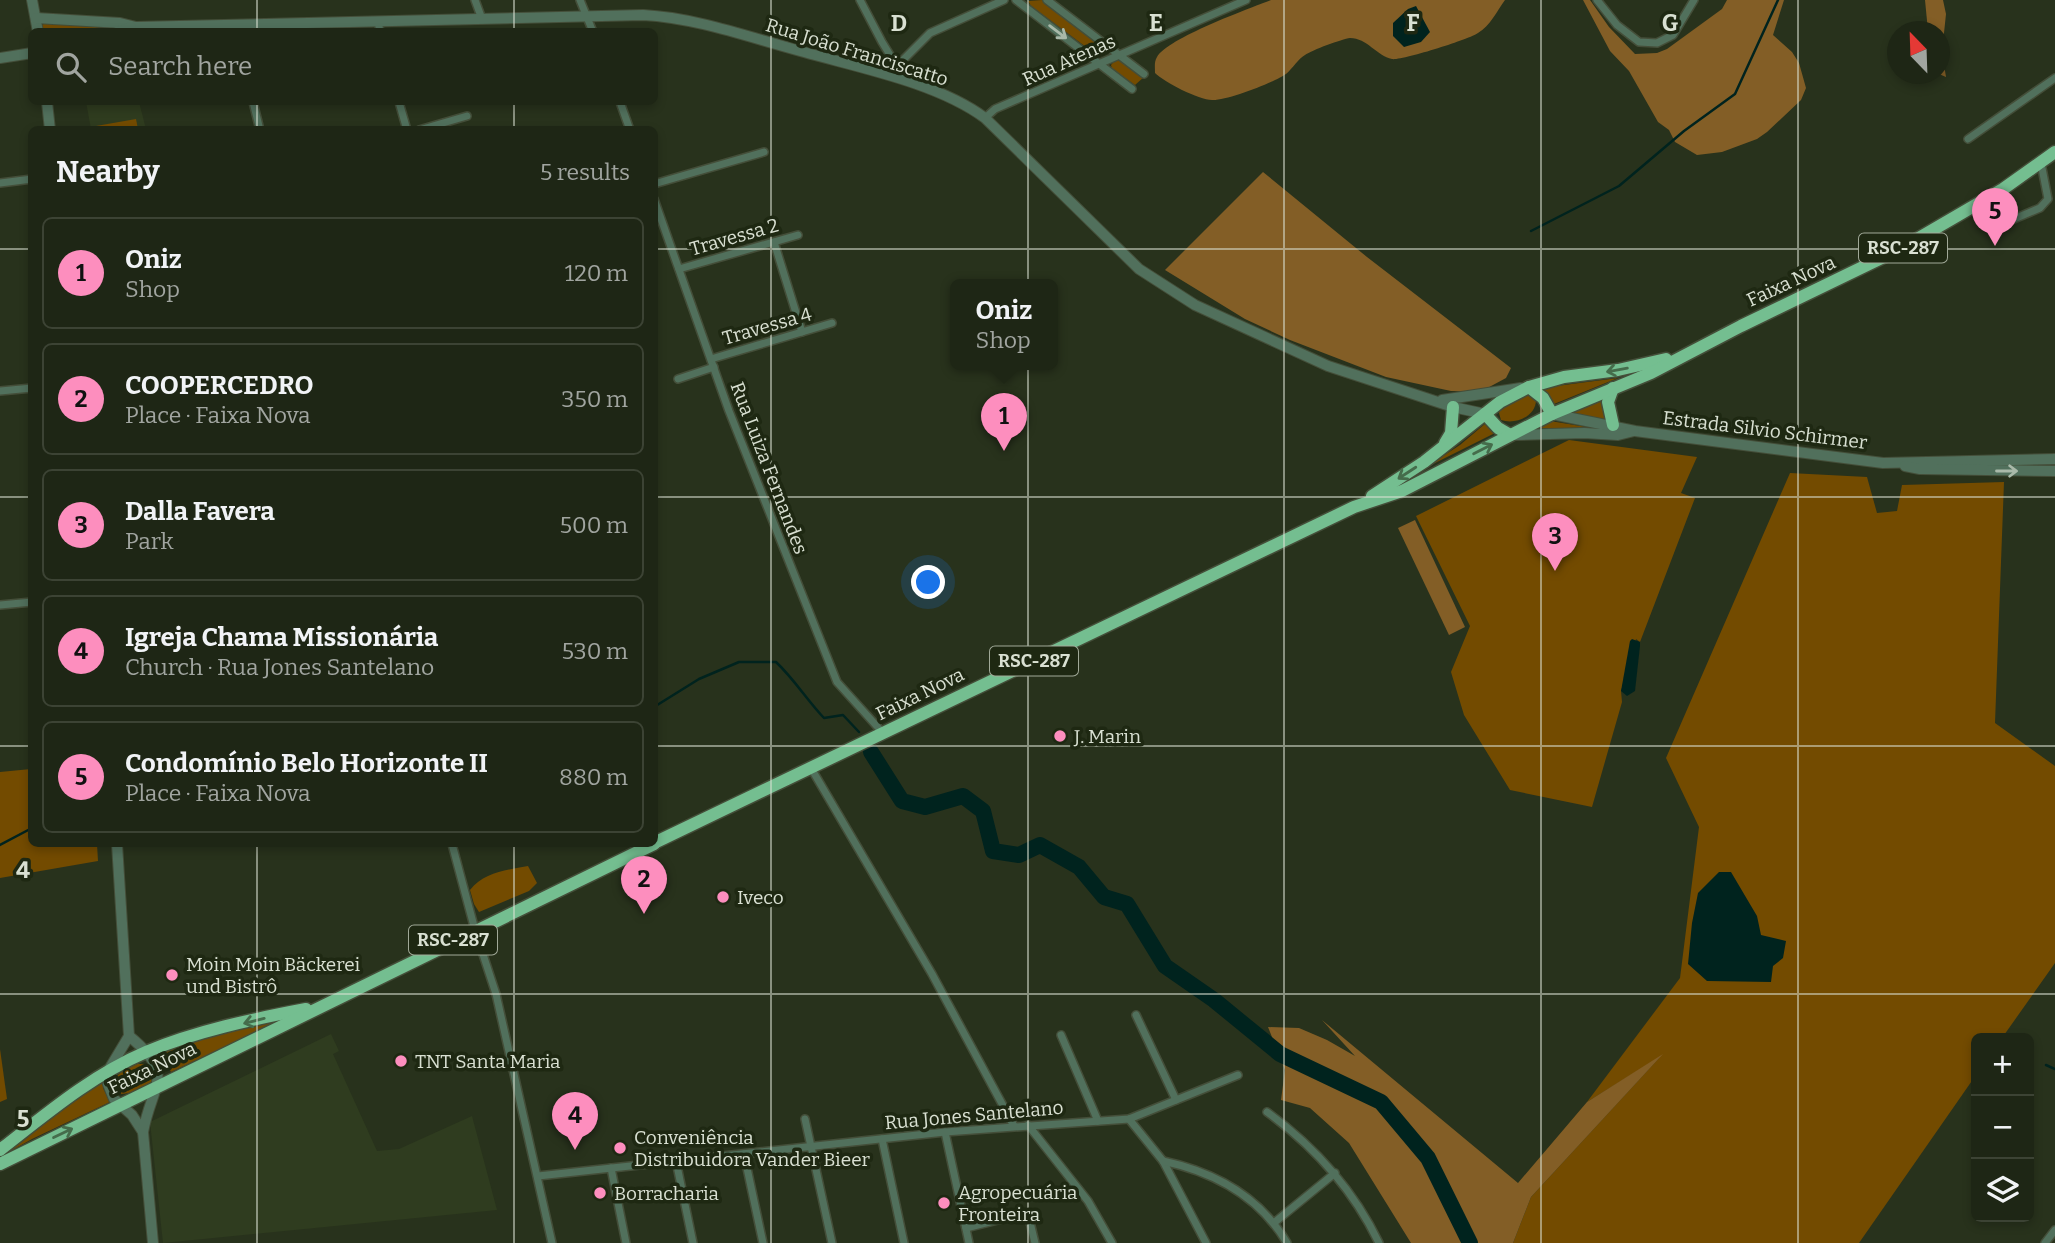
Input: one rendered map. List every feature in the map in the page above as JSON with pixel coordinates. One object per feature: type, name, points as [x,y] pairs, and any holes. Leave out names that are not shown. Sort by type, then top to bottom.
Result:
[{"type":"highway","name":"Faixa Nova","points":[[1354,507],[1402,491],[1552,414],[1651,373],[1900,250],[2003,190],[2050,157]]},
{"type":"highway","name":"Faixa Nova","points":[[658,841],[1354,507],[1424,462],[1500,402],[1529,387],[1564,377],[1618,370],[1684,355]]},
{"type":"highway","points":[[1529,387],[1543,398],[1552,414]]},
{"type":"highway","points":[[1613,388],[1608,402],[1613,425]]},
{"type":"highway","points":[[1441,448],[1451,433],[1453,407]]},
{"type":"highway","points":[[1485,414],[1498,428],[1510,435]]},
{"type":"highway","name":"Faixa Nova","points":[[0,1164],[646,847]]},
{"type":"highway","name":"Faixa Nova","points":[[0,1150],[72,1094],[147,1051],[198,1034],[320,1006]]},
{"type":"street","points":[[32,0],[37,28]]},
{"type":"street","points":[[475,0],[482,19]]},
{"type":"street","points":[[580,0],[591,28]]},
{"type":"street","points":[[860,0],[906,82]]},
{"type":"street","points":[[880,73],[897,66],[930,33],[1004,0]]},
{"type":"street","points":[[1016,0],[1132,89]]},
{"type":"street","points":[[1047,0],[1144,74]]},
{"type":"street","points":[[1597,0],[1617,25],[1639,42],[1657,43],[1673,35],[1694,0]]},
{"type":"street","name":"Rua Atenas","points":[[985,118],[995,109],[1242,1]]},
{"type":"street","name":"Rua João Franciscatto","points":[[36,18],[120,23],[131,27],[233,28],[379,26],[482,19],[643,15],[676,17],[880,73],[970,107],[985,118],[1139,269],[1167,289],[1195,305],[1328,366],[1453,407],[1485,414]]},
{"type":"street","points":[[0,58],[28,54]]},
{"type":"street","points":[[1968,139],[2055,78]]},
{"type":"street","points":[[47,105],[50,126]]},
{"type":"street","points":[[254,105],[259,126]]},
{"type":"street","points":[[400,105],[406,126]]},
{"type":"street","points":[[621,105],[629,126]]},
{"type":"street","points":[[433,126],[467,116]]},
{"type":"street","points":[[658,183],[764,152]]},
{"type":"street","points":[[2014,219],[2040,208],[2048,199],[2050,157]]},
{"type":"street","points":[[0,183],[28,180]]},
{"type":"street","name":"Rua Luiza Fernandes","points":[[658,210],[712,363],[837,682],[883,733]]},
{"type":"street","name":"Travessa 2","points":[[679,269],[798,235]]},
{"type":"street","points":[[774,242],[802,332]]},
{"type":"street","name":"Travessa 4","points":[[678,379],[712,363],[832,323]]},
{"type":"street","name":"Rua João Franciscatto","points":[[1438,400],[1529,387]]},
{"type":"street","points":[[0,391],[28,388]]},
{"type":"street","name":"Estrada Silvio Schirmer","points":[[1552,414],[1635,431],[1891,463],[1920,470],[2055,471]]},
{"type":"street","name":"Estrada Silvio Schirmer","points":[[1510,435],[1618,435],[1635,431]]},
{"type":"street","name":"Estrada Silvio Schirmer","points":[[1891,463],[2055,459]]},
{"type":"street","points":[[0,605],[28,602]]},
{"type":"street","points":[[811,768],[932,974],[1014,1126]]},
{"type":"street","points":[[117,847],[129,1035],[108,1072],[110,1092],[119,1106],[132,1115],[143,1132]]},
{"type":"street","points":[[453,847],[475,930],[496,994],[552,1243]]},
{"type":"street","points":[[1136,1015],[1176,1100]]},
{"type":"street","points":[[129,1035],[147,1051],[159,1074],[158,1087],[146,1116],[143,1132],[153,1243]]},
{"type":"street","points":[[1061,1035],[1098,1121]]},
{"type":"street","name":"Rua Jones Santelano","points":[[538,1176],[945,1132],[1129,1119],[1238,1075]]},
{"type":"street","points":[[1267,1112],[1298,1136],[1335,1173],[1379,1243]]},
{"type":"street","points":[[805,1119],[832,1243]]},
{"type":"street","points":[[1129,1119],[1163,1161],[1206,1243]]},
{"type":"street","points":[[1028,1125],[1088,1201],[1112,1243]]},
{"type":"street","points":[[945,1132],[969,1243]]},
{"type":"street","points":[[882,1139],[904,1243]]},
{"type":"street","points":[[744,1154],[763,1243]]},
{"type":"street","points":[[676,1161],[693,1243]]},
{"type":"street","points":[[1163,1161],[1189,1168],[1228,1185],[1253,1202],[1275,1222],[1287,1243]]},
{"type":"street","points":[[611,1168],[626,1243]]},
{"type":"street","points":[[1275,1222],[1335,1173]]},
{"type":"street","points":[[966,1228],[1017,1214],[1025,1215],[1029,1218],[1035,1243]]},
{"type":"street","points":[[2045,1243],[2055,1230]]},
{"type":"shaded area","points":[[1042,0],[1103,47],[1101,56],[1031,6],[1028,1]]},
{"type":"shaded area","points":[[1271,0],[1505,0],[1482,30],[1450,44],[1392,59],[1362,41],[1350,38],[1309,53],[1286,74],[1272,82],[1219,99],[1206,99],[1191,94],[1155,73],[1157,57],[1176,41]]},
{"type":"shaded area","points":[[1583,0],[1590,0],[1609,27],[1635,54],[1657,53],[1667,49],[1722,9],[1727,0],[1784,0],[1773,35],[1792,52],[1799,63],[1806,88],[1801,100],[1757,139],[1722,152],[1697,155],[1675,142],[1669,130],[1658,122],[1629,71],[1610,51]]},
{"type":"shaded area","points":[[1925,0],[1943,0],[1945,21],[1927,21]]},
{"type":"shaded area","points":[[45,23],[110,26],[42,28]]},
{"type":"shaded area","points":[[1115,60],[1144,77],[1135,85],[1112,69],[1111,65]]},
{"type":"shaded area","points":[[87,105],[140,105],[145,126],[90,126]]},
{"type":"shaded area","points":[[136,119],[137,126],[96,126]]},
{"type":"shaded area","points":[[1263,172],[1367,257],[1511,368],[1506,378],[1480,392],[1451,391],[1386,377],[1290,340],[1245,319],[1165,270]]},
{"type":"shaded area","points":[[1618,378],[1554,404],[1541,388]]},
{"type":"shaded area","points":[[1527,394],[1536,400],[1529,415],[1519,420],[1501,420],[1501,407]]},
{"type":"shaded area","points":[[1604,398],[1607,420],[1567,414]]},
{"type":"shaded area","points":[[1550,421],[1599,429],[1536,428]]},
{"type":"shaded area","points":[[1486,423],[1495,433],[1423,469],[1460,445]]},
{"type":"shaded area","points":[[1569,440],[1697,457],[1681,493],[1695,498],[1640,642],[1636,639],[1621,691],[1622,702],[1592,807],[1510,790],[1464,715],[1451,672],[1470,626],[1416,516]]},
{"type":"shaded area","points":[[1790,473],[1867,477],[1877,513],[1897,511],[1902,485],[2004,482],[1995,723],[2055,766],[2055,963],[2006,1033],[1971,1033],[1971,1082],[1859,1243],[1513,1243],[1531,1197],[1660,1057],[1587,1102],[1680,978],[1699,827],[1666,758]]},
{"type":"shaded area","points":[[1415,520],[1465,627],[1449,635],[1398,528]]},
{"type":"shaded area","points":[[28,769],[28,847],[97,847],[98,861],[0,878],[0,772]]},
{"type":"shaded area","points":[[528,866],[537,883],[529,891],[479,912],[470,890],[476,884],[496,873]]},
{"type":"shaded area","points":[[291,1016],[171,1072],[161,1052],[229,1030]]},
{"type":"shaded area","points":[[1322,1020],[1518,1183],[1587,1102],[1663,1054],[1531,1197],[1513,1243],[1411,1243],[1349,1143],[1310,1108],[1281,1100],[1285,1070],[1268,1027],[1299,1028],[1355,1056]]},
{"type":"shaded area","points":[[331,1034],[339,1051],[333,1054],[377,1151],[399,1149],[472,1116],[497,1210],[163,1243],[150,1122]]},
{"type":"shaded area","points":[[0,1049],[7,1099],[0,1102]]},
{"type":"shaded area","points":[[137,1064],[152,1067],[155,1078],[140,1089],[121,1094],[113,1084],[114,1080],[122,1071]]},
{"type":"shaded area","points":[[103,1081],[103,1088],[110,1102],[0,1157],[44,1118]]},
{"type":"water","points":[[1416,6],[1430,32],[1421,42],[1404,47],[1393,36],[1393,23],[1408,9]]},
{"type":"water","points":[[1632,639],[1640,642],[1640,646],[1635,691],[1627,696],[1621,691]]},
{"type":"water","points":[[1719,872],[1731,872],[1757,916],[1761,935],[1786,941],[1783,958],[1773,966],[1771,982],[1707,981],[1688,964],[1698,893]]},
{"type":"waterway","points":[[1531,231],[1619,186],[1684,131],[1735,94],[1778,0]]},
{"type":"waterway","points":[[658,705],[699,679],[739,662],[776,662],[824,718],[843,715],[859,732]]},
{"type":"waterway","points":[[871,752],[902,801],[925,807],[963,796],[983,811],[993,851],[1019,855],[1040,845],[1079,867],[1104,897],[1127,904],[1165,966],[1214,1000],[1280,1054],[1381,1102],[1428,1158],[1470,1243]]},
{"type":"waterway","points":[[0,845],[28,830]]},
{"type":"waterway","points":[[2046,1065],[2055,1069]]},
{"type":"place","name":"Condomínio Belo Horizonte II","points":[[1995,246]]},
{"type":"place","name":"Oniz","points":[[1004,451]]},
{"type":"place","name":"Dalla Favera","points":[[1555,571]]},
{"type":"place","name":"J. Marin","points":[[1060,736]]},
{"type":"place","name":"Iveco","points":[[723,897]]},
{"type":"place","name":"COOPERCEDRO","points":[[644,914]]},
{"type":"place","name":"Moin Moin Bäckerei und Bistrô","points":[[172,975]]},
{"type":"place","name":"TNT Santa Maria","points":[[401,1061]]},
{"type":"place","name":"Conveniência Distribuidora Vander Bieer","points":[[620,1148]]},
{"type":"place","name":"Igreja Chama Missionária","points":[[575,1150]]},
{"type":"place","name":"Borracharia","points":[[600,1193]]},
{"type":"place","name":"Agropecuária Fronteira","points":[[944,1203]]}]
